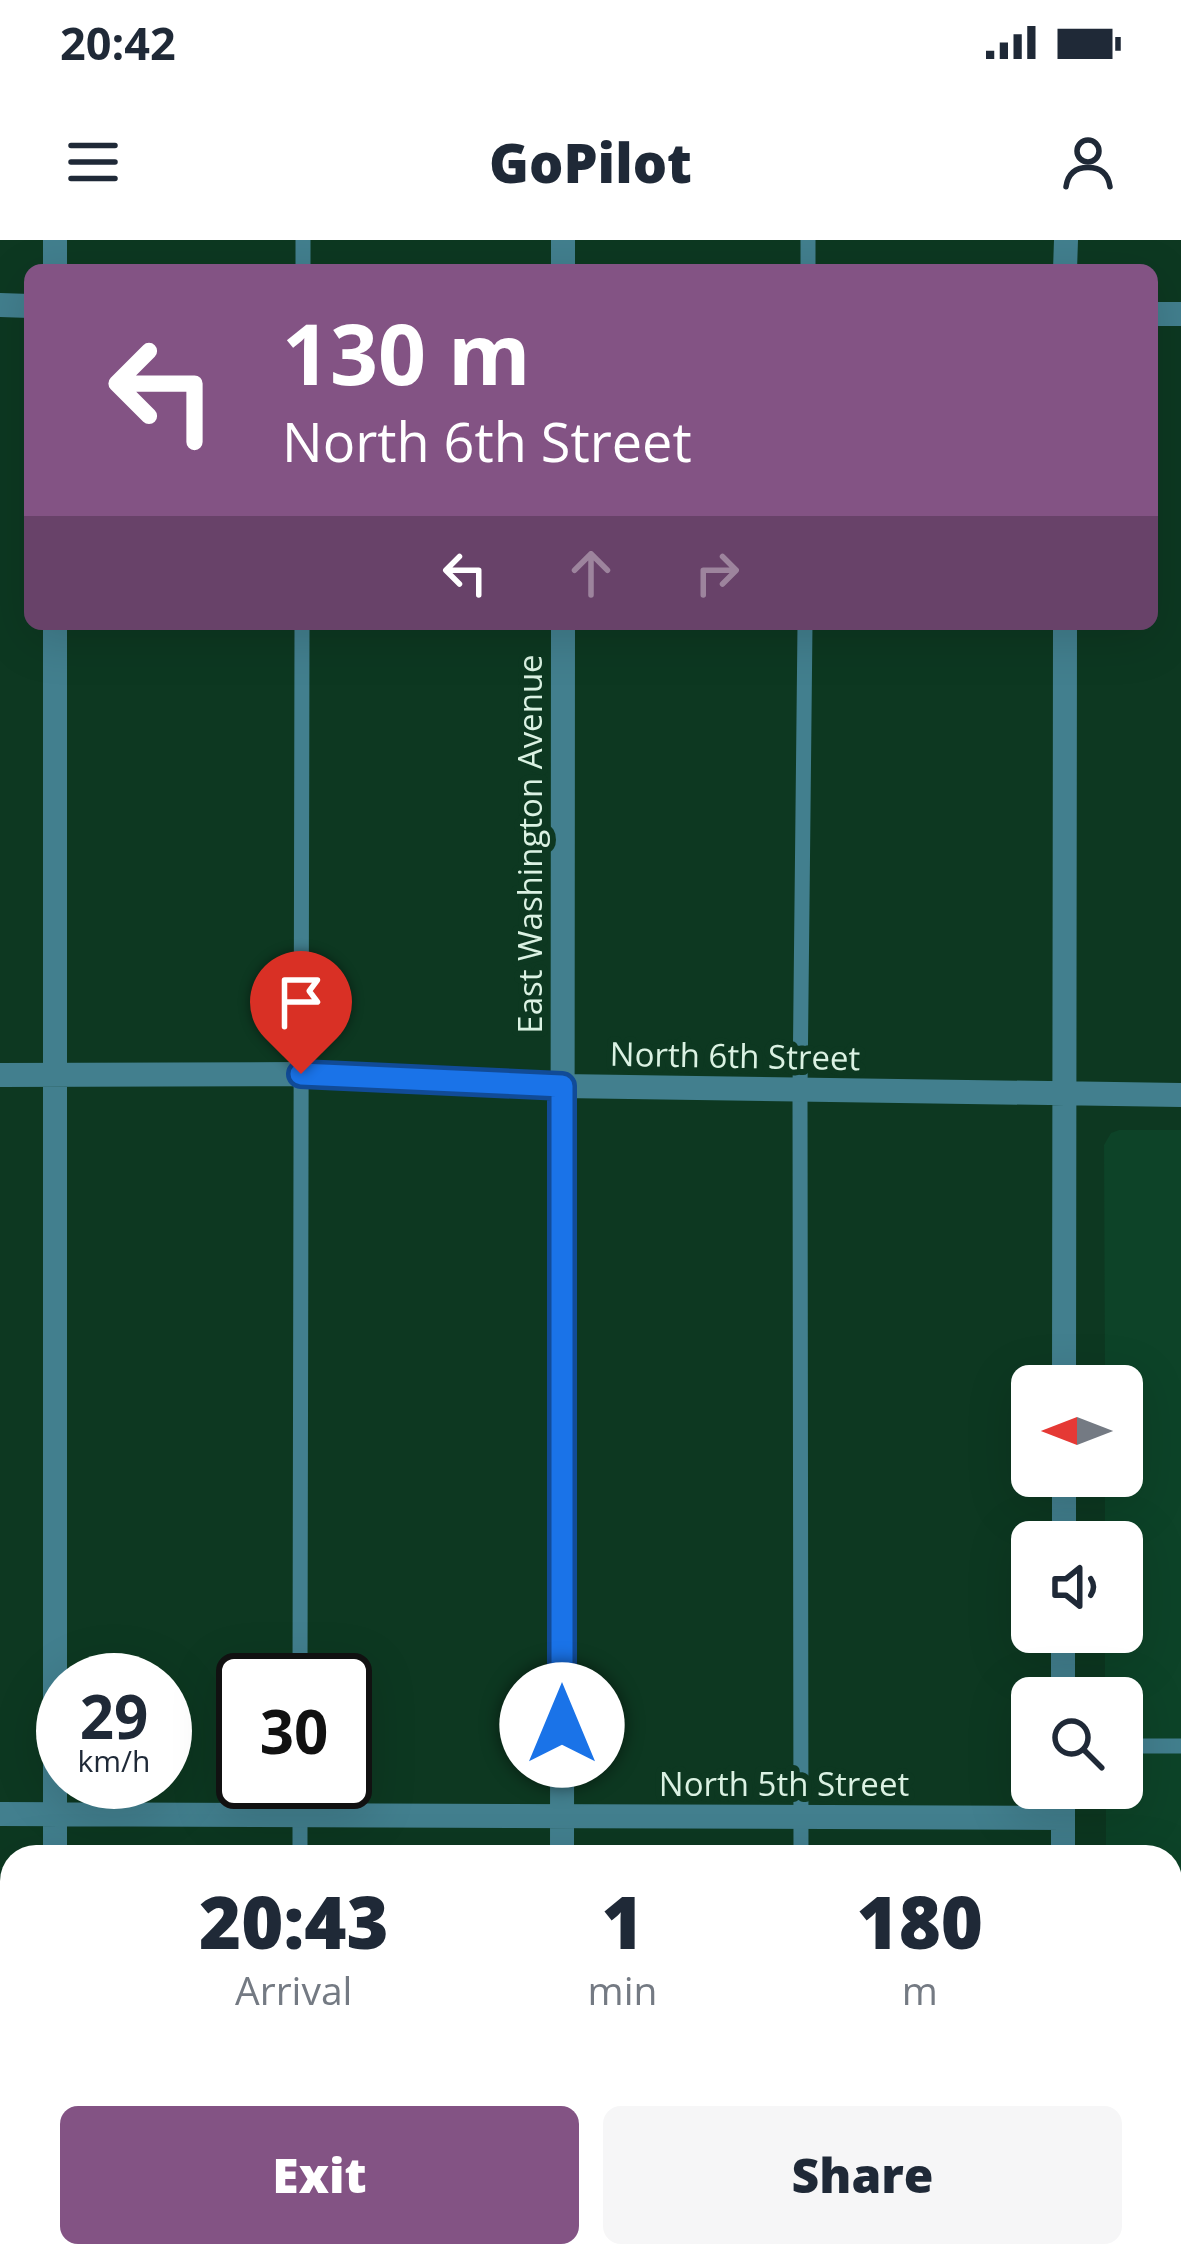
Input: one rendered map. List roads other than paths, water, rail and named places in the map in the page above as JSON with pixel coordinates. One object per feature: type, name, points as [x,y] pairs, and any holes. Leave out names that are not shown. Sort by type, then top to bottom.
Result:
[{"type":"street","points":[[55,630],[55,1845]]},
{"type":"street","name":"East Washington Avenue","points":[[562,1845],[563,630]]},
{"type":"street","points":[[1064,1365],[1065,630]]},
{"type":"street","name":"North 6th Street","points":[[0,1075],[301,1074],[562,1086],[1181,1094]]},
{"type":"street","points":[[1063,1809],[1063,1845]]},
{"type":"street","name":"North 5th Street","points":[[0,1814],[1063,1818]]},
{"type":"lane","points":[[300,1653],[302,630]]},
{"type":"lane","points":[[801,1845],[805,630]]},
{"type":"lane","points":[[1143,1746],[1181,1746]]},
{"type":"lane","points":[[300,1809],[300,1845]]}]
